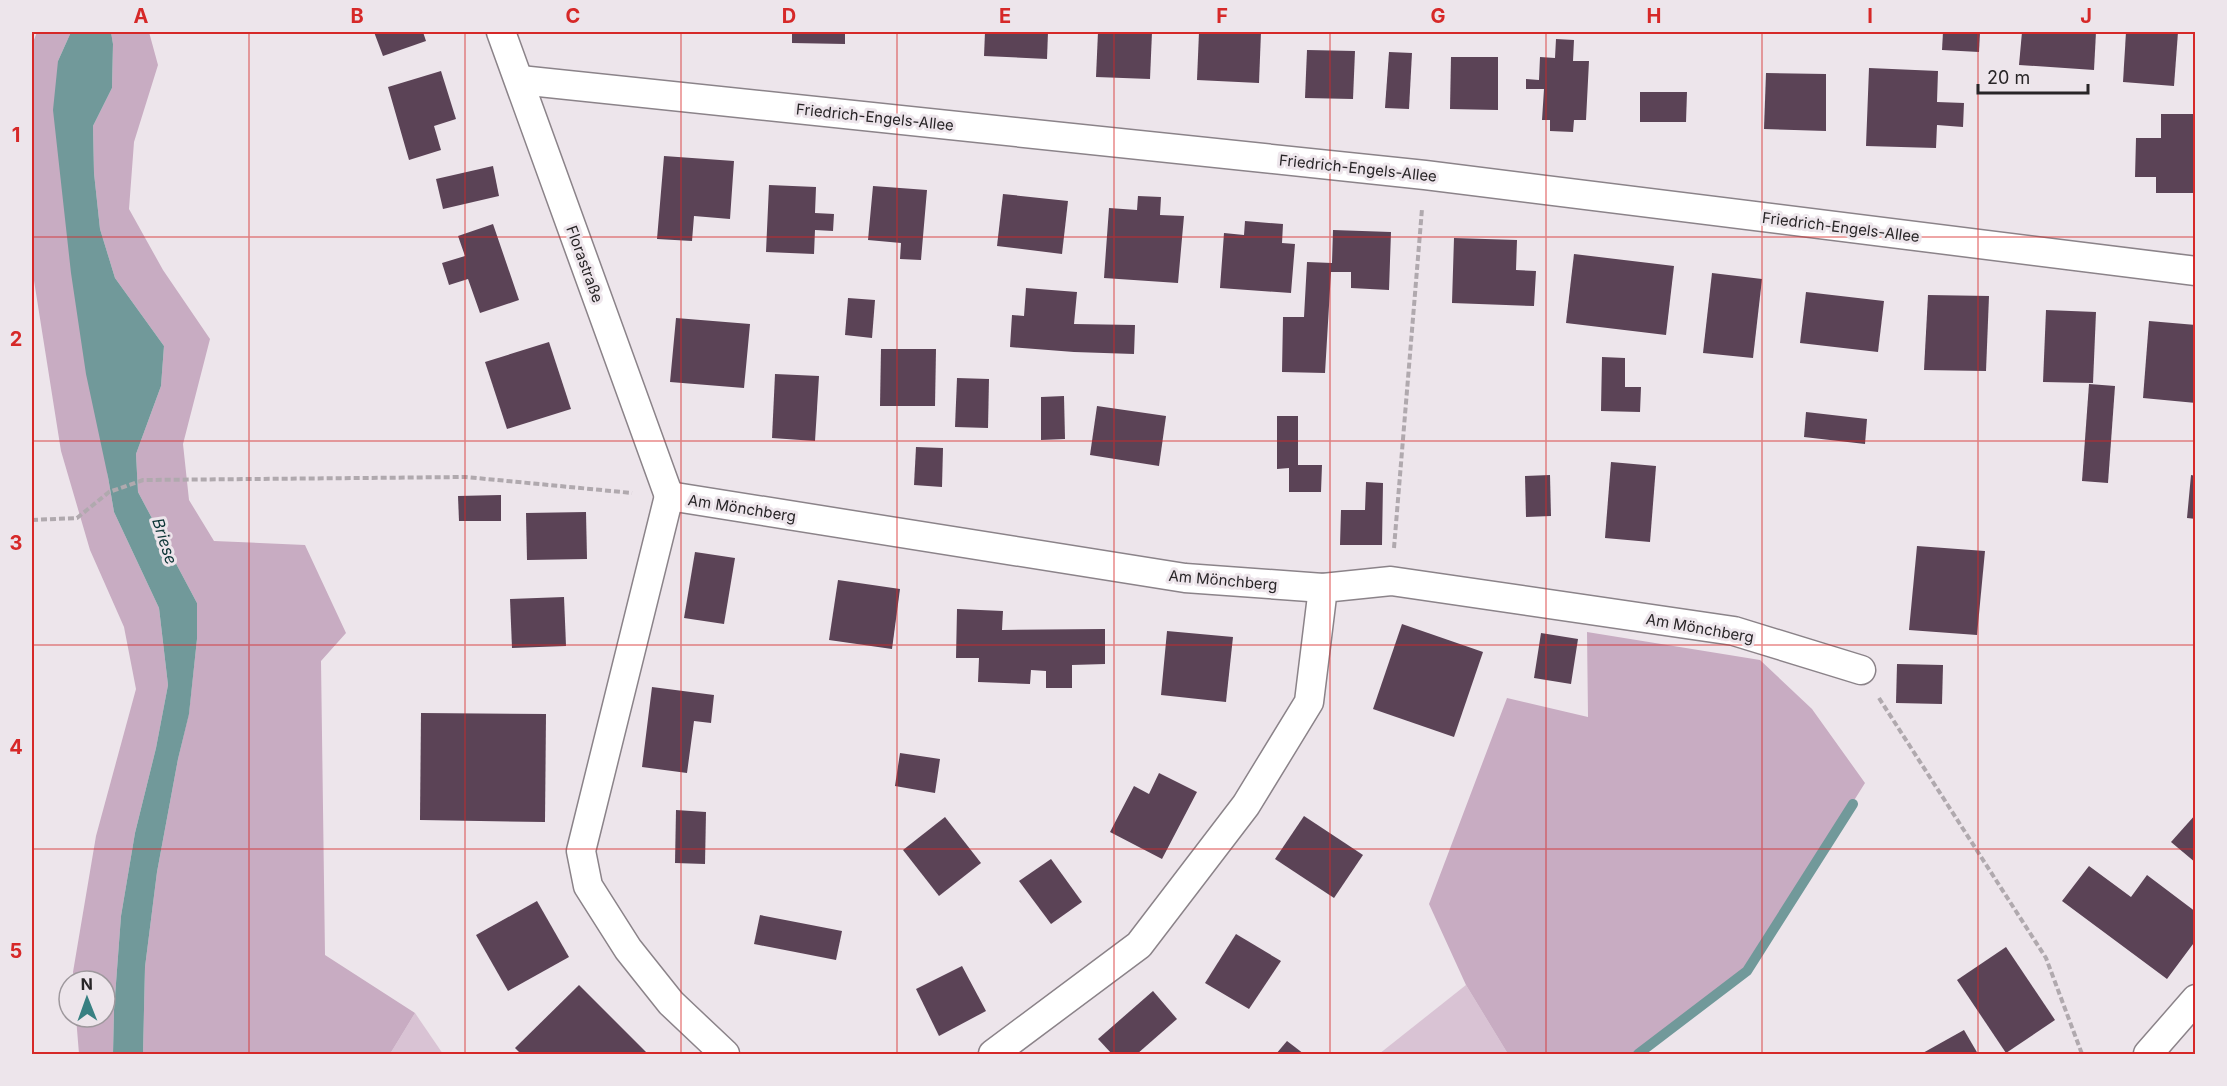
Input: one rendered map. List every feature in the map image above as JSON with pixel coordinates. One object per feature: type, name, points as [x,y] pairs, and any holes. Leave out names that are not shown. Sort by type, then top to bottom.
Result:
[{"type":"street","name":"Florastraße","points":[[501,32],[669,496]]},
{"type":"street","name":"Friedrich-Engels-Allee","points":[[520,80],[1425,175],[2196,271]]},
{"type":"street","name":"Am Mönchberg","points":[[725,1054],[671,1003],[628,950],[588,886],[581,851],[669,496],[1185,578],[1323,588],[1391,581],[1734,631],[1861,670]]},
{"type":"street","points":[[993,1054],[1139,945],[1246,805],[1309,702],[1323,588]]},
{"type":"street","points":[[2148,1054],[2196,999]]},
{"type":"path","points":[[1391,581],[1425,175]]},
{"type":"path","points":[[32,520],[77,518],[110,492],[143,480],[466,477],[669,496]]},
{"type":"path","points":[[1861,670],[2046,958],[2082,1054]]},
{"type":"shaded area","points":[[37,32],[71,32],[58,61],[108,477],[114,512],[159,608],[168,685],[156,748],[135,833],[121,916],[117,970],[74,969],[96,836],[136,689],[124,627],[90,550],[61,451],[32,268],[32,45]]},
{"type":"shaded area","points":[[111,32],[149,32],[158,65],[134,142],[129,209],[163,270],[210,339],[183,444],[189,500],[214,541],[305,545],[346,633],[321,661],[325,955],[415,1013],[390,1054],[143,1054],[145,967],[157,872],[189,713],[197,639],[197,603],[138,492],[136,454],[161,386],[164,346],[115,278],[100,229],[94,173],[93,126],[112,88]]},
{"type":"shaded area","points":[[1587,632],[1760,660],[1812,709],[1865,783],[1747,971],[1638,1054],[1508,1054],[1466,985],[1429,904],[1507,698],[1588,717]]},
{"type":"shaded area","points":[[1466,985],[1508,1054],[1379,1054]]},
{"type":"shaded area","points":[[415,1013],[443,1054],[390,1054]]},
{"type":"shaded area","points":[[77,1029],[114,1029],[113,1054],[79,1054]]},
{"type":"water","points":[[71,32],[111,32],[112,88],[93,126],[94,173],[100,229],[115,278],[164,346],[161,386],[136,454],[138,492],[197,603],[197,639],[189,714],[178,759],[157,872],[145,967],[143,1054],[113,1054],[114,1029],[117,1029],[117,970],[121,916],[135,833],[156,748],[168,685],[159,608],[114,512],[86,374],[71,273],[53,110],[58,61]]},
{"type":"building","points":[[374,32],[423,32],[426,41],[383,56]]},
{"type":"building","points":[[792,32],[845,32],[845,44],[792,43]]},
{"type":"building","points":[[985,32],[1048,32],[1047,59],[984,56]]},
{"type":"building","points":[[1098,32],[1152,32],[1150,79],[1096,77]]},
{"type":"building","points":[[1199,32],[1261,32],[1259,83],[1197,80]]},
{"type":"building","points":[[1943,32],[1980,32],[1979,52],[1942,50]]},
{"type":"building","points":[[2022,32],[2096,32],[2094,70],[2019,65]]},
{"type":"building","points":[[2126,32],[2178,32],[2174,86],[2123,82]]},
{"type":"building","points":[[1556,39],[1574,40],[1573,61],[1589,61],[1586,120],[1574,120],[1573,132],[1550,131],[1550,120],[1542,120],[1544,89],[1526,89],[1526,79],[1539,80],[1540,57],[1555,58]]},
{"type":"building","points":[[1307,50],[1355,51],[1353,99],[1305,98]]},
{"type":"building","points":[[1389,52],[1412,53],[1409,109],[1385,108]]},
{"type":"building","points":[[1451,57],[1498,57],[1498,110],[1450,109]]},
{"type":"building","points":[[1869,68],[1938,71],[1937,102],[1964,103],[1963,127],[1937,125],[1936,148],[1866,146]]},
{"type":"building","points":[[441,71],[456,119],[434,126],[441,150],[409,160],[388,87]]},
{"type":"building","points":[[1766,73],[1826,74],[1826,131],[1764,129]]},
{"type":"building","points":[[1640,92],[1687,92],[1686,122],[1640,122]]},
{"type":"building","points":[[2161,114],[2196,114],[2196,193],[2156,193],[2156,177],[2135,177],[2136,138],[2161,138]]},
{"type":"building","points":[[664,156],[734,161],[730,219],[694,216],[692,241],[657,239]]},
{"type":"building","points":[[493,166],[499,196],[443,209],[436,179]]},
{"type":"building","points":[[769,185],[816,187],[815,213],[834,214],[833,231],[815,230],[814,254],[766,252]]},
{"type":"building","points":[[873,186],[927,190],[921,260],[900,259],[901,243],[868,240]]},
{"type":"building","points":[[1003,194],[1068,201],[1062,254],[997,246]]},
{"type":"building","points":[[1138,196],[1161,197],[1160,215],[1184,216],[1178,283],[1104,278],[1109,208],[1137,210]]},
{"type":"building","points":[[1245,221],[1283,224],[1282,243],[1295,244],[1291,293],[1220,288],[1224,233],[1244,235]]},
{"type":"building","points":[[493,224],[519,300],[480,313],[468,279],[449,285],[442,263],[465,256],[458,236]]},
{"type":"building","points":[[1333,230],[1391,232],[1389,290],[1351,288],[1351,272],[1331,272],[1325,373],[1282,372],[1283,317],[1304,317],[1307,262],[1332,263]]},
{"type":"building","points":[[1454,238],[1517,240],[1516,270],[1536,271],[1534,306],[1452,303]]},
{"type":"building","points":[[1574,254],[1674,266],[1666,335],[1566,323]]},
{"type":"building","points":[[1712,273],[1762,279],[1753,358],[1703,353]]},
{"type":"building","points":[[1026,288],[1077,292],[1074,324],[1135,325],[1134,354],[1010,347],[1012,315],[1024,316]]},
{"type":"building","points":[[1806,292],[1884,301],[1878,352],[1800,343]]},
{"type":"building","points":[[1928,295],[1989,296],[1986,371],[1924,370]]},
{"type":"building","points":[[848,298],[875,300],[872,338],[845,335]]},
{"type":"building","points":[[2046,310],[2096,312],[2093,383],[2043,382]]},
{"type":"building","points":[[676,318],[750,324],[744,388],[670,382]]},
{"type":"building","points":[[2149,321],[2196,325],[2196,403],[2143,398]]},
{"type":"building","points":[[549,342],[571,409],[507,429],[485,362]]},
{"type":"building","points":[[881,349],[936,349],[935,406],[880,406]]},
{"type":"building","points":[[1602,357],[1625,358],[1625,387],[1641,387],[1640,412],[1601,411]]},
{"type":"building","points":[[775,374],[819,376],[815,441],[772,438]]},
{"type":"building","points":[[957,378],[989,379],[988,428],[955,427]]},
{"type":"building","points":[[2089,384],[2115,386],[2108,483],[2082,481]]},
{"type":"building","points":[[1064,396],[1065,439],[1041,440],[1041,397]]},
{"type":"building","points":[[1097,406],[1166,416],[1159,466],[1090,455]]},
{"type":"building","points":[[1806,412],[1867,419],[1865,444],[1804,437]]},
{"type":"building","points":[[1277,416],[1298,416],[1298,465],[1322,465],[1321,492],[1289,492],[1289,468],[1277,469]]},
{"type":"building","points":[[916,447],[943,448],[942,487],[914,485]]},
{"type":"building","points":[[1611,462],[1656,466],[1650,542],[1605,538]]},
{"type":"building","points":[[1550,475],[1551,516],[1526,517],[1525,476]]},
{"type":"building","points":[[2191,475],[2196,476],[2196,519],[2187,518]]},
{"type":"building","points":[[1366,482],[1383,483],[1382,545],[1340,545],[1341,510],[1365,510]]},
{"type":"building","points":[[501,495],[501,521],[459,521],[458,496]]},
{"type":"building","points":[[586,512],[587,559],[527,560],[526,513]]},
{"type":"building","points":[[1917,546],[1985,551],[1977,635],[1909,630]]},
{"type":"building","points":[[695,552],[735,558],[724,624],[684,618]]},
{"type":"building","points":[[838,580],[900,589],[892,649],[829,640]]},
{"type":"building","points":[[564,597],[566,646],[512,648],[510,599]]},
{"type":"building","points":[[957,609],[1003,611],[1002,630],[1105,629],[1105,664],[1072,665],[1072,688],[1046,688],[1046,671],[1031,670],[1030,684],[978,682],[979,658],[956,658]]},
{"type":"building","points":[[1402,624],[1483,652],[1454,737],[1373,709]]},
{"type":"building","points":[[1167,631],[1233,637],[1226,702],[1161,695]]},
{"type":"building","points":[[1541,633],[1578,639],[1571,684],[1534,678]]},
{"type":"building","points":[[1897,664],[1943,665],[1942,704],[1896,703]]},
{"type":"building","points":[[652,687],[714,695],[711,723],[694,721],[687,773],[642,767]]},
{"type":"building","points":[[421,713],[546,714],[545,822],[420,820]]},
{"type":"building","points":[[900,753],[940,759],[935,793],[895,786]]},
{"type":"building","points":[[1159,773],[1197,792],[1162,859],[1110,832],[1134,786],[1149,794]]},
{"type":"building","points":[[676,810],[706,812],[705,864],[675,863]]},
{"type":"building","points":[[2196,814],[2196,863],[2171,842]]},
{"type":"building","points":[[1304,816],[1363,855],[1334,898],[1275,859]]},
{"type":"building","points":[[945,817],[981,863],[939,896],[903,850]]},
{"type":"building","points":[[1051,859],[1082,902],[1051,924],[1019,881]]},
{"type":"building","points":[[2089,866],[2131,897],[2147,875],[2196,912],[2196,940],[2167,979],[2062,901]]},
{"type":"building","points":[[537,901],[569,957],[508,991],[476,935]]},
{"type":"building","points":[[760,915],[842,931],[836,960],[754,944]]},
{"type":"building","points":[[1236,934],[1281,961],[1249,1009],[1205,983]]},
{"type":"building","points":[[2006,947],[2055,1020],[2006,1053],[1957,980]]},
{"type":"building","points":[[962,966],[986,1011],[939,1036],[916,989]]},
{"type":"building","points":[[579,985],[648,1054],[521,1054],[515,1048]]},
{"type":"building","points":[[1153,991],[1177,1019],[1137,1054],[1112,1054],[1098,1039]]},
{"type":"building","points":[[1964,1030],[1978,1054],[1921,1054]]},
{"type":"building","points":[[1287,1041],[1304,1054],[1276,1054]]},
{"type":"waterway","points":[[1638,1054],[1747,971],[1853,804]]},
{"type":"water label","name":"Briese","points":[[165,541]]}]
